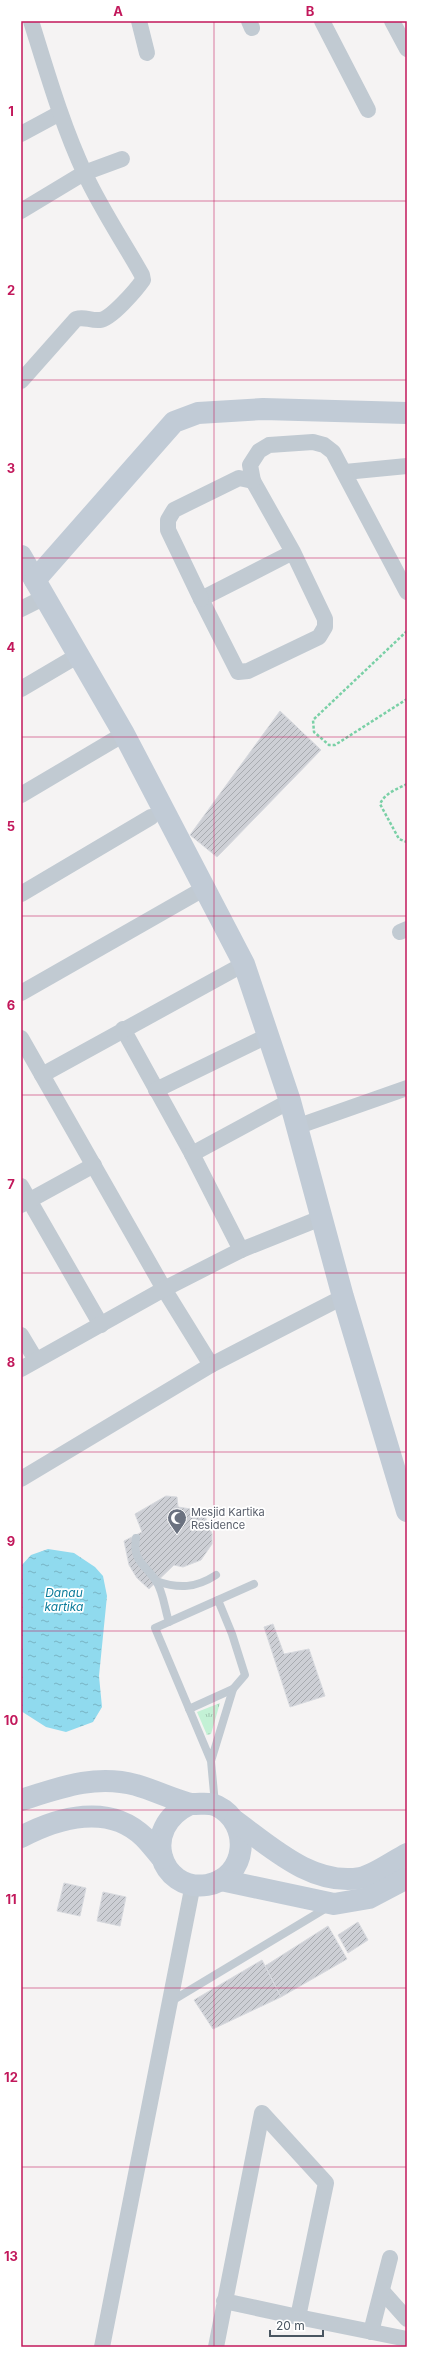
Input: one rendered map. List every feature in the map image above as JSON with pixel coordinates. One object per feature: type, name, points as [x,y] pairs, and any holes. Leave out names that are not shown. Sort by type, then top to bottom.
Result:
[{"type":"street","points":[[21,381],[76,319],[85,317],[96,320],[107,318],[143,280],[142,275],[102,208],[84,173],[60,113],[31,21]]},
{"type":"street","points":[[139,21],[147,53]]},
{"type":"street","points":[[322,21],[368,110]]},
{"type":"street","points":[[392,21],[407,49]]},
{"type":"street","points":[[21,134],[60,113]]},
{"type":"street","points":[[21,211],[84,173],[122,159]]},
{"type":"street","points":[[21,610],[43,593],[68,545],[174,422],[198,413],[263,409],[407,413]]},
{"type":"street","points":[[253,481],[240,478],[226,484],[174,510],[168,520],[168,530],[238,672],[248,671],[319,638],[325,627],[325,619],[293,552],[253,481],[250,465],[259,451],[269,445],[313,442],[324,445],[333,452],[345,472],[407,592]]},
{"type":"street","points":[[345,472],[407,466]]},
{"type":"street","points":[[202,599],[293,552]]},
{"type":"street","points":[[21,556],[77,656],[124,734],[244,964],[270,1035],[290,1101],[343,1297],[407,1510]]},
{"type":"street","points":[[21,689],[77,656]]},
{"type":"street","points":[[21,795],[124,734]]},
{"type":"street","points":[[21,894],[151,817]]},
{"type":"street","points":[[21,993],[205,888]]},
{"type":"street","points":[[42,1074],[244,964]]},
{"type":"street","points":[[123,1029],[192,1154],[241,1250]]},
{"type":"street","points":[[156,1090],[270,1035]]},
{"type":"street","points":[[21,1038],[164,1289],[211,1365]]},
{"type":"street","points":[[296,1127],[407,1088]]},
{"type":"street","points":[[192,1154],[290,1101]]},
{"type":"street","points":[[25,1203],[94,1165]]},
{"type":"street","points":[[21,1186],[25,1203],[101,1325]]},
{"type":"street","points":[[21,1369],[164,1289],[241,1250],[321,1218]]},
{"type":"street","points":[[21,1479],[211,1365],[343,1297]]},
{"type":"street","points":[[21,1334],[36,1360]]},
{"type":"street","points":[[21,1800],[77,1783],[106,1780],[136,1785],[190,1804],[203,1803],[215,1805],[292,1863],[327,1876],[361,1878],[407,1854]]},
{"type":"street","points":[[162,1858],[159,1844],[162,1830],[173,1814],[190,1804]]},
{"type":"street","points":[[21,1837],[32,1831],[81,1815],[102,1815],[121,1823],[143,1836],[162,1858],[169,1870],[179,1879],[193,1884],[207,1885],[221,1880],[232,1871],[239,1859],[242,1846],[240,1833],[235,1821]]},
{"type":"street","points":[[221,1880],[334,1904],[369,1898],[407,1878]]},
{"type":"street","points":[[102,2347],[193,1884]]},
{"type":"street","points":[[216,2347],[262,2113],[326,2183],[298,2317]]},
{"type":"street","points":[[371,2332],[390,2258]]},
{"type":"street","points":[[382,2290],[407,2319]]},
{"type":"street","points":[[224,2301],[407,2339]]},
{"type":"lane","points":[[136,1538],[134,1549],[139,1560],[156,1581],[169,1622]]},
{"type":"lane","points":[[156,1581],[170,1586],[203,1584],[216,1574]]},
{"type":"lane","points":[[215,1805],[211,1761],[154,1628],[254,1584]]},
{"type":"lane","points":[[211,1761],[233,1689],[245,1675],[232,1634],[218,1600]]},
{"type":"lane","points":[[188,1709],[233,1689]]},
{"type":"lane","points":[[170,2002],[334,1904]]},
{"type":"path","points":[[407,631],[313,720],[314,732],[329,745],[335,745],[407,699]]},
{"type":"path","points":[[407,784],[382,798],[380,804],[399,839],[407,842]]},
{"type":"green space","points":[[220,1703],[211,1734],[207,1735],[197,1712]]},
{"type":"water","name":"Danau kartika","points":[[48,1549],[74,1553],[95,1567],[103,1576],[107,1596],[99,1676],[102,1707],[93,1722],[66,1732],[46,1727],[21,1711],[21,1566],[31,1555]]},
{"type":"building","points":[[280,711],[321,750],[217,857],[190,835]]},
{"type":"building","name":"Mesjid Kartika Residence","points":[[166,1496],[177,1497],[178,1507],[197,1510],[205,1516],[212,1534],[212,1544],[201,1560],[183,1567],[174,1565],[149,1589],[137,1578],[129,1565],[124,1541],[142,1532],[135,1514]]},
{"type":"building","points":[[273,1624],[284,1654],[309,1649],[325,1696],[290,1707],[264,1627]]},
{"type":"building","points":[[64,1883],[86,1888],[80,1916],[57,1911]]},
{"type":"building","points":[[103,1892],[126,1897],[120,1926],[97,1921]]},
{"type":"building","points":[[358,1922],[368,1940],[348,1953],[338,1935]]},
{"type":"building","points":[[328,1926],[347,1959],[281,1997],[265,1966]]},
{"type":"building","points":[[262,1960],[281,1997],[213,2029],[194,2000]]},
{"type":"place","name":"Mesjid Kartika Residence","points":[[177,1535]]}]
